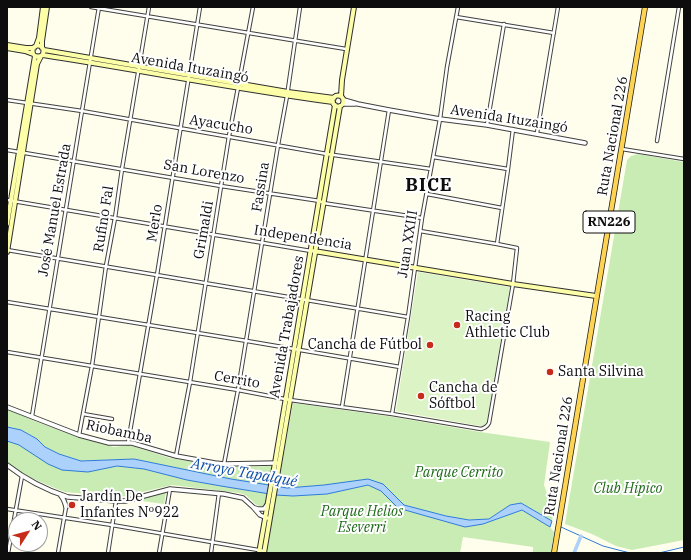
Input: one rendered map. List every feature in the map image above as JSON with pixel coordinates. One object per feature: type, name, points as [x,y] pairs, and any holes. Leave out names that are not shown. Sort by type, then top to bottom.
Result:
[{"type":"highway","name":"Ruta Nacional 226","points":[[554,553],[645,7]]},
{"type":"main road","points":[[30,103],[34,55],[33,51],[39,38],[43,7]]},
{"type":"main road","points":[[7,224],[37,64],[42,56],[42,41],[47,7]]},
{"type":"main road","name":"Avenida Trabajadores","points":[[262,552],[270,519],[277,463],[322,202],[339,88],[342,80],[354,7]]},
{"type":"main road","points":[[7,45],[26,48],[39,46],[43,49]]},
{"type":"main road","points":[[7,48],[26,51],[38,57],[42,56]]},
{"type":"main road","name":"Avenida Ituzaingó","points":[[43,49],[90,60],[288,94],[338,101]]},
{"type":"main road","name":"Avenida Ituzaingó","points":[[42,56],[90,60]]},
{"type":"main road","points":[[7,251],[11,201]]},
{"type":"main road","name":"Independencia","points":[[313,251],[596,296]]},
{"type":"main road","name":"Avenida Trabajadores","points":[[262,552],[267,503],[276,473]]},
{"type":"street","points":[[91,7],[346,49]]},
{"type":"street","name":"Rufino Fal","points":[[79,435],[92,366],[106,266],[149,7]]},
{"type":"street","name":"Merlo","points":[[128,443],[157,275],[200,7]]},
{"type":"street","name":"Grimaldi","points":[[176,456],[190,382],[229,136],[253,7]]},
{"type":"street","name":"Fassina","points":[[224,464],[288,94],[300,7]]},
{"type":"street","name":"Juan XXIII","points":[[392,414],[422,218],[458,7]]},
{"type":"street","points":[[537,133],[558,7]]},
{"type":"street","points":[[657,141],[679,7]]},
{"type":"street","name":"José Manuel Estrada","points":[[32,416],[99,8]]},
{"type":"street","points":[[456,17],[554,33]]},
{"type":"street","points":[[487,125],[504,24]]},
{"type":"street","name":"Ayacucho","points":[[7,100],[82,111],[329,154],[431,169]]},
{"type":"street","name":"Avenida Ituzaingó","points":[[338,101],[440,119],[537,133],[585,143]]},
{"type":"street","points":[[342,407],[374,210],[380,162],[390,110]]},
{"type":"street","points":[[497,244],[513,129]]},
{"type":"street","points":[[622,149],[684,159]]},
{"type":"street","name":"San Lorenzo","points":[[7,150],[422,218]]},
{"type":"street","points":[[433,157],[508,169]]},
{"type":"street","points":[[427,194],[502,208]]},
{"type":"street","name":"Independencia","points":[[11,201],[313,251]]},
{"type":"street","points":[[420,231],[517,248],[513,284]]},
{"type":"street","points":[[7,251],[106,266],[408,317]]},
{"type":"street","name":"Cerrito","points":[[7,352],[288,399],[481,429],[486,427],[489,423],[513,284]]},
{"type":"street","points":[[7,302],[400,367]]},
{"type":"street","name":"Riobamba","points":[[7,406],[79,435],[109,443],[128,443],[176,456],[224,464],[277,463]]},
{"type":"street","points":[[83,414],[112,419]]},
{"type":"street","points":[[7,465],[22,476],[60,495],[68,497],[116,501],[128,500],[170,489],[219,493],[243,498],[260,515],[270,519]]},
{"type":"street","points":[[8,553],[22,476]]},
{"type":"street","points":[[159,553],[170,489]]},
{"type":"street","points":[[211,553],[219,493]]},
{"type":"street","points":[[60,495],[63,498],[66,507]]},
{"type":"street","points":[[58,553],[66,507],[68,502],[74,498]]},
{"type":"street","points":[[108,553],[116,501]]},
{"type":"street","points":[[253,507],[264,509],[267,503]]},
{"type":"street","points":[[7,509],[112,525],[262,552]]},
{"type":"green space","name":"Club Hípico","points":[[638,154],[684,162],[684,540],[632,550],[616,546],[592,534],[565,524],[627,160],[631,156]]},
{"type":"green space","name":"Racing Athletic Club","points":[[418,272],[510,287],[486,427],[396,411]]},
{"type":"green space","name":"Parque Cerrito","points":[[293,403],[394,417],[480,432],[550,442],[544,485],[554,512],[552,521],[521,503],[510,505],[489,519],[469,520],[446,516],[404,505],[383,484],[324,485],[287,488],[278,486]]},
{"type":"green space","points":[[7,409],[80,438],[114,447],[129,445],[170,458],[223,467],[271,466],[273,468],[269,485],[231,479],[134,459],[81,461],[59,454],[45,447],[37,439],[21,430],[7,427]]},
{"type":"green space","points":[[7,441],[88,472],[117,466],[144,469],[187,480],[268,493],[265,504],[263,506],[259,506],[246,495],[239,493],[172,485],[121,497],[65,492],[22,474],[7,463]]},
{"type":"green space","name":"Parque Helios Eseverri","points":[[368,485],[381,491],[398,508],[465,527],[483,524],[522,510],[550,527],[554,532],[551,553],[533,553],[533,547],[463,537],[460,553],[267,553],[276,495],[293,496],[327,494]]},
{"type":"green space","points":[[166,492],[164,504],[134,500]]},
{"type":"water","points":[[7,427],[21,430],[37,439],[45,447],[59,454],[81,461],[134,459],[231,479],[287,488],[368,479],[383,484],[404,505],[446,516],[469,520],[489,519],[510,505],[521,503],[552,521],[550,527],[522,510],[483,524],[465,527],[398,508],[381,491],[368,485],[327,494],[293,496],[276,495],[187,480],[144,469],[117,466],[88,472],[62,470],[48,464],[19,445],[7,441]]},
{"type":"waterway","name":"Arroyo Tapalqué","points":[[561,527],[603,546],[630,553]]},
{"type":"waterway","points":[[574,553],[581,536]]},
{"type":"waterway","name":"Arroyo Tapalqué","points":[[659,553],[684,547]]},
{"type":"place","name":"Racing Athletic Club","points":[[457,325]]},
{"type":"place","name":"Cancha de Fútbol","points":[[430,345]]},
{"type":"place","name":"Santa Silvina","points":[[550,372]]},
{"type":"place","name":"Cancha de Sóftbol","points":[[421,396]]},
{"type":"place","name":"Jardín De Infantes Nº922","points":[[72,505]]},
{"type":"district","name":"BICE","points":[[429,186]]}]
